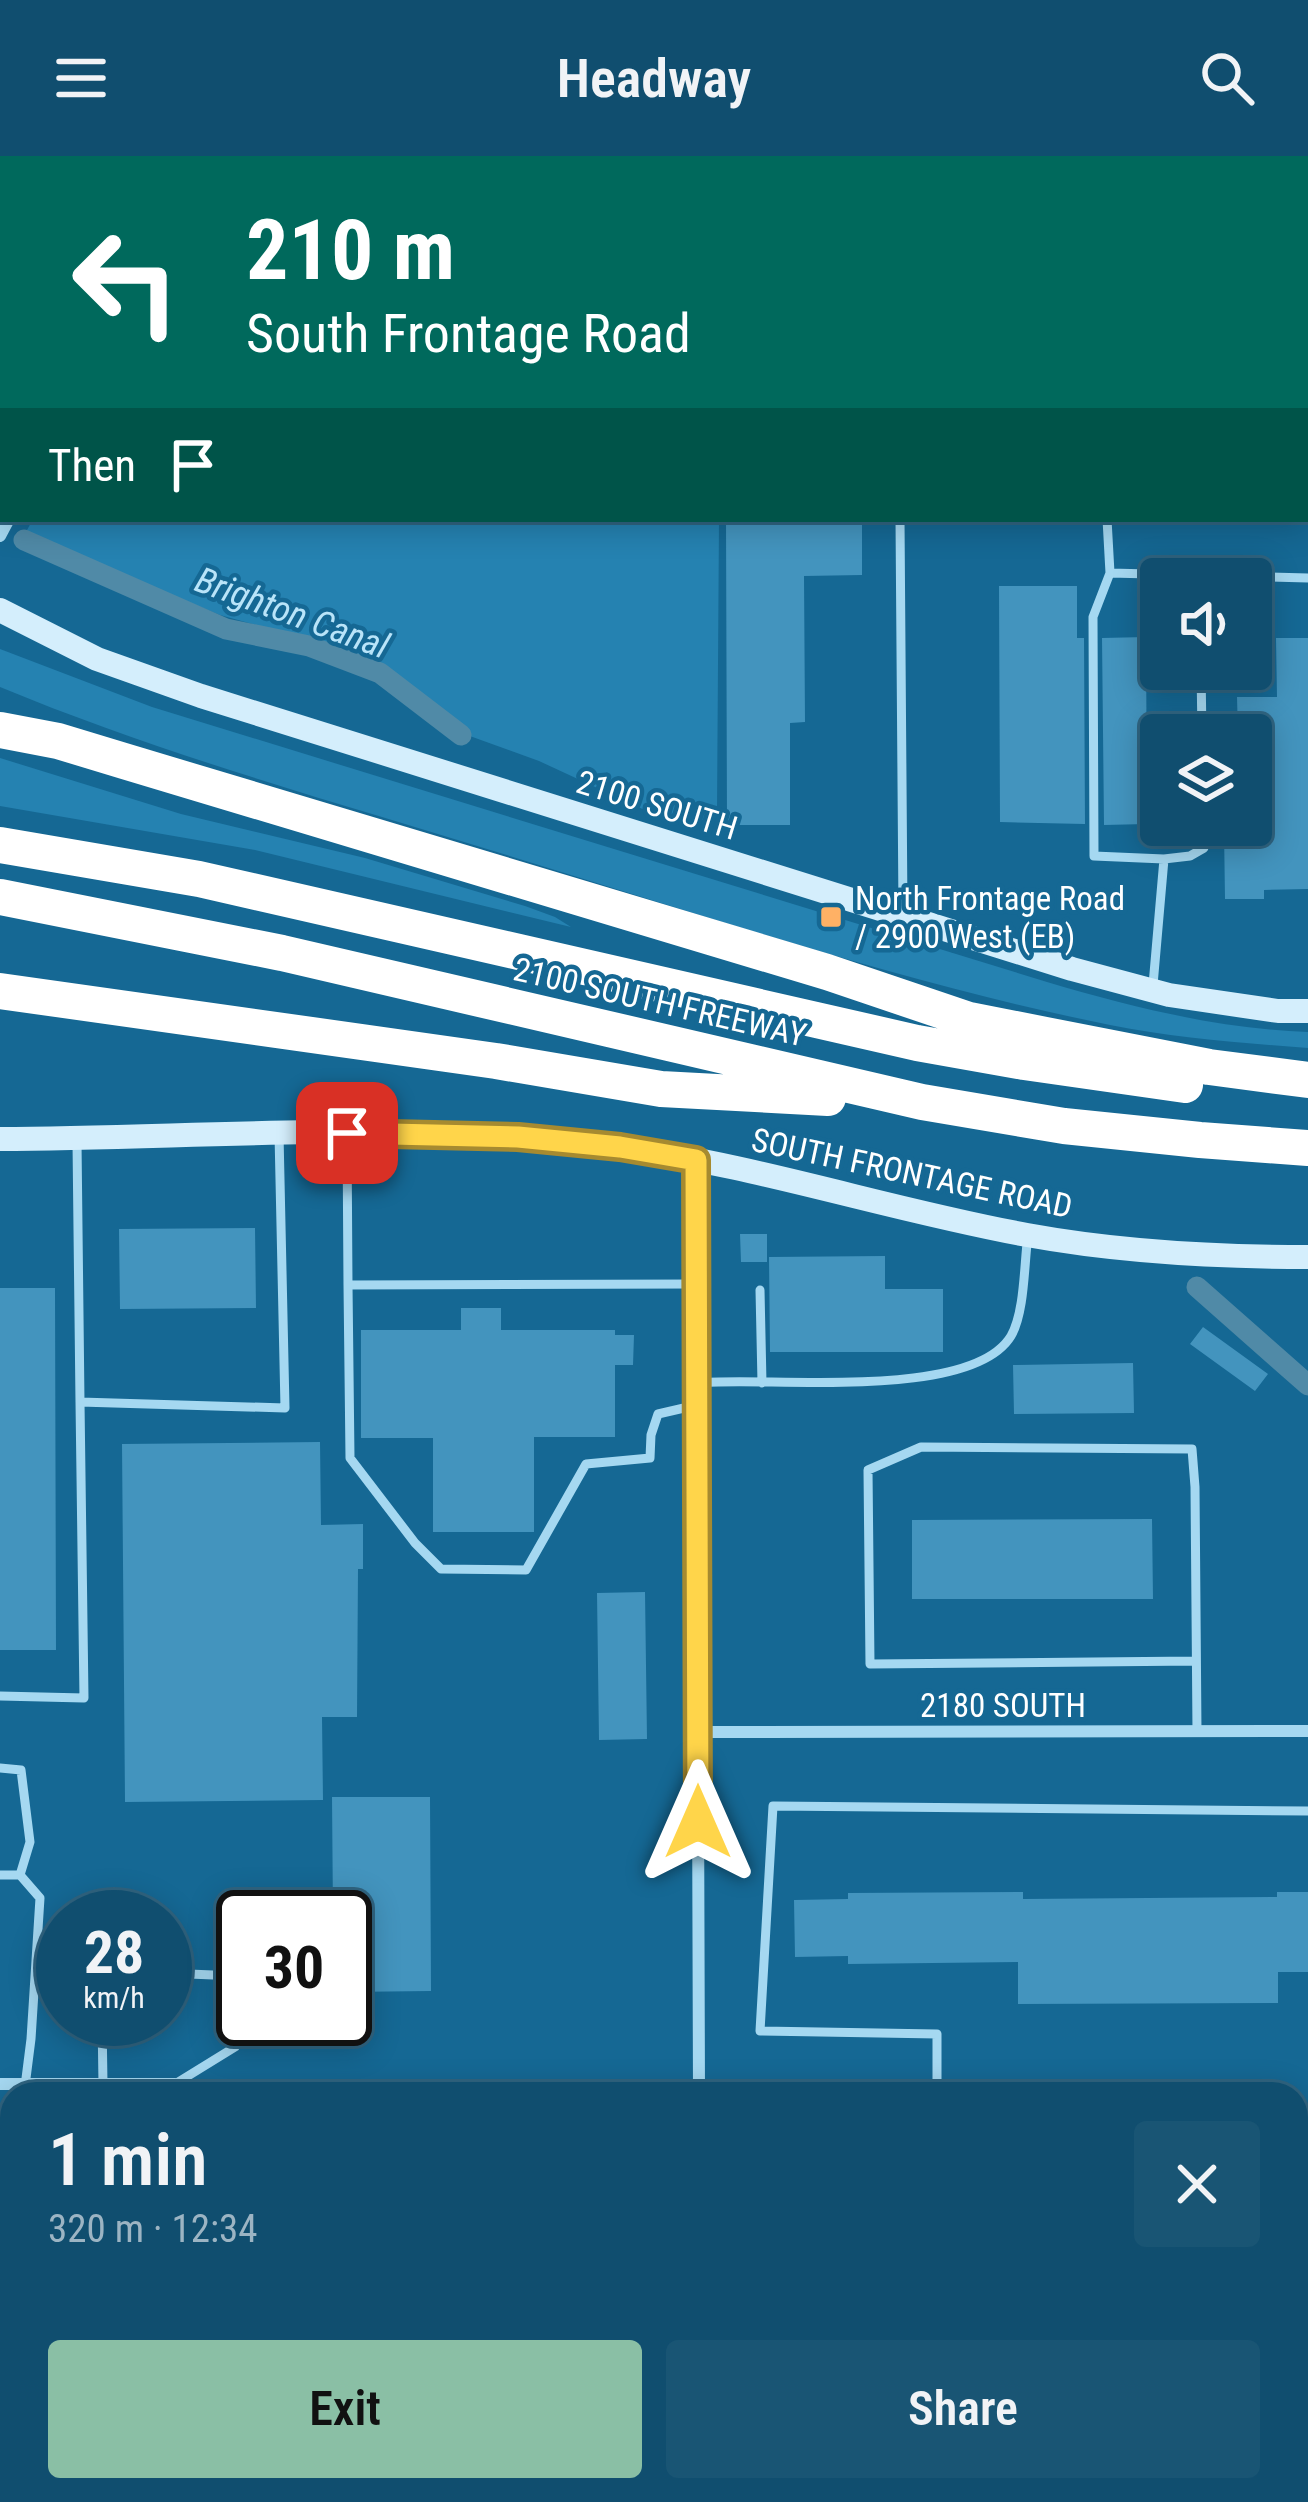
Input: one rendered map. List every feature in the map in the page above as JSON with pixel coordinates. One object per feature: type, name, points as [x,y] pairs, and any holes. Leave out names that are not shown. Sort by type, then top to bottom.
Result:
[{"type":"highway","points":[[0,717],[58,741],[969,1020],[1209,1067],[1308,1080]]},
{"type":"highway","points":[[0,730],[58,741]]},
{"type":"highway","name":"2100 SOUTH FREEWAY","points":[[0,845],[218,883],[917,1043],[1131,1078],[1308,1096]]},
{"type":"highway","name":"2100 SOUTH FREEWAY","points":[[0,897],[238,944],[998,1116],[1308,1148]]},
{"type":"highway","points":[[0,991],[661,1089],[804,1096],[998,1116]]},
{"type":"main road","name":"2100 SOUTH","points":[[0,610],[97,658],[202,696],[903,917],[1152,991],[1308,1011]]},
{"type":"main road","name":"SOUTH FRONTAGE ROAD","points":[[0,1139],[347,1133],[548,1139],[696,1160],[1028,1235],[1117,1248],[1308,1257]]},
{"type":"street","points":[[696,1160],[699,2082]]},
{"type":"street","name":"2180 SOUTH","points":[[698,1732],[1308,1731]]},
{"type":"lane","points":[[901,522],[903,917]]},
{"type":"lane","points":[[1107,522],[1110,573],[1093,616],[1094,856],[1165,859],[1190,856],[1204,846]]},
{"type":"lane","points":[[1110,573],[1308,578]]},
{"type":"lane","points":[[1152,991],[1165,859]]},
{"type":"lane","points":[[347,1133],[350,1458],[415,1544],[440,1568],[526,1570],[586,1465],[650,1458],[658,1414],[697,1405]]},
{"type":"lane","points":[[80,1402],[285,1408],[279,1134]]},
{"type":"lane","points":[[0,1696],[84,1698],[77,1139]]},
{"type":"lane","points":[[696,1383],[799,1384],[941,1376],[986,1357],[1012,1335],[1028,1235]]},
{"type":"lane","points":[[348,1285],[696,1284]]},
{"type":"lane","points":[[760,1290],[762,1383]]},
{"type":"lane","points":[[1196,1660],[870,1664],[868,1470],[921,1447],[1192,1449],[1196,1660],[1197,1732]]},
{"type":"lane","points":[[0,1768],[21,1770],[30,1842],[20,1875]]},
{"type":"lane","points":[[937,2082],[938,2034],[760,2031],[773,1805],[1308,1811]]},
{"type":"lane","points":[[0,1875],[20,1875],[40,1898],[25,2082]]},
{"type":"lane","points":[[102,2046],[103,2082]]},
{"type":"lane","points":[[179,2082],[235,2046]]},
{"type":"shaded area","points":[[31,522],[719,522],[717,812],[707,821],[674,813],[662,818],[539,761],[467,735],[392,672],[346,650],[220,615],[26,532]]},
{"type":"shaded area","points":[[0,649],[152,707],[1047,982],[1176,1015],[1308,1032],[1308,1048],[1110,1025],[966,992],[753,932],[269,782],[66,713],[0,687]]},
{"type":"shaded area","points":[[0,758],[181,814],[365,858],[525,906],[571,927],[255,850],[0,806]]},
{"type":"building","points":[[726,522],[862,522],[862,575],[804,576],[805,722],[790,723],[790,825],[727,825]]},
{"type":"building","points":[[999,586],[1077,586],[1077,638],[1084,638],[1085,824],[1000,822]]},
{"type":"building","points":[[1140,637],[1140,690],[1146,690],[1146,714],[1140,714],[1140,824],[1104,825],[1102,638]]},
{"type":"building","points":[[1276,638],[1308,638],[1308,889],[1264,890],[1264,899],[1225,899],[1224,846],[1272,846],[1272,714],[1237,714],[1237,697],[1277,697]]},
{"type":"building","points":[[255,1228],[256,1308],[120,1309],[119,1229]]},
{"type":"building","points":[[740,1234],[767,1234],[767,1262],[741,1262]]},
{"type":"building","points":[[885,1256],[885,1289],[943,1289],[943,1352],[770,1352],[769,1257]]},
{"type":"building","points":[[0,1288],[55,1288],[56,1650],[0,1650]]},
{"type":"building","points":[[461,1308],[501,1308],[501,1330],[615,1330],[615,1335],[634,1335],[633,1365],[615,1365],[615,1437],[534,1437],[534,1532],[433,1532],[433,1438],[361,1438],[361,1330],[461,1330]]},
{"type":"building","points":[[1203,1327],[1268,1374],[1255,1391],[1190,1344]]},
{"type":"building","points":[[1133,1363],[1134,1413],[1014,1414],[1013,1365]]},
{"type":"building","points":[[320,1442],[321,1525],[363,1524],[357,1717],[322,1717],[323,1800],[125,1802],[122,1444]]},
{"type":"building","points":[[1152,1519],[1153,1599],[912,1599],[912,1520]]},
{"type":"building","points":[[645,1592],[647,1739],[599,1740],[597,1593]]},
{"type":"building","points":[[332,1797],[430,1797],[431,1991],[372,1992],[372,1890],[333,1890]]},
{"type":"building","points":[[1023,1892],[1023,1899],[1277,1897],[1277,1892],[1308,1892],[1308,1972],[1278,1972],[1278,2003],[1018,2004],[1018,1962],[848,1964],[848,1956],[795,1957],[794,1900],[848,1899],[848,1893]]},
{"type":"waterway","name":"Brighton Canal","points":[[24,540],[226,629],[309,646],[380,673],[461,735]]},
{"type":"waterway","name":"Brighton Canal","points":[[1197,1287],[1308,1385]]},
{"type":"place","name":"North Frontage Road / 2900 West (EB)","points":[[831,917]]},
{"type":"route","points":[[347,1133],[518,1137],[696,1160],[698,1822]]}]
